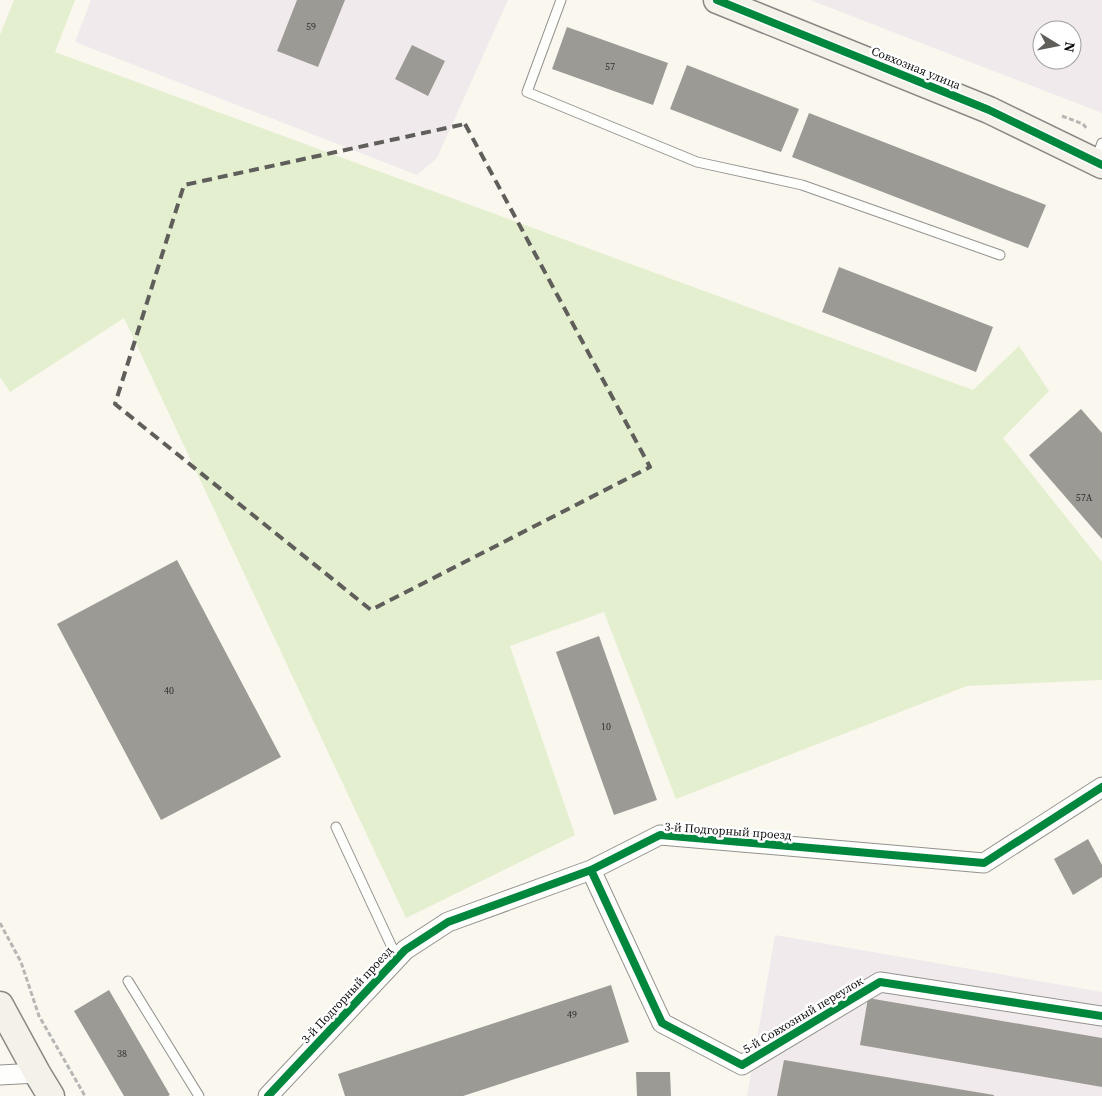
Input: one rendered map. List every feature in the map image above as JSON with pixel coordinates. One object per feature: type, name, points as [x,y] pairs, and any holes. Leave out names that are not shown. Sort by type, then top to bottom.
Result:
[{"type":"street","name":"Совхозная улица","points":[[717,0],[1100,156]]},
{"type":"street","name":"3-й Подгорный проезд","points":[[268,1096],[404,950],[448,922],[591,870],[660,835],[984,863],[1102,788]]},
{"type":"street","name":"5-й Совхозный переулок","points":[[591,870],[662,1023],[742,1065],[880,982],[1102,1016]]},
{"type":"street","points":[[0,1005],[51,1096]]},
{"type":"street","points":[[0,1075],[37,1073]]},
{"type":"lane","points":[[561,0],[527,92],[698,162],[802,185],[1000,255]]},
{"type":"lane","points":[[336,827],[397,958]]},
{"type":"lane","points":[[128,981],[200,1096]]},
{"type":"path","points":[[0,923],[21,962],[39,1016],[85,1096]]},
{"type":"highlighted area","points":[[465,124],[650,467],[371,610],[115,404],[184,185]]},
{"type":"shaded area","points":[[91,0],[508,0],[437,158],[417,175],[75,42]]},
{"type":"shaded area","points":[[810,0],[1102,0],[1102,113]]},
{"type":"shaded area","points":[[775,935],[1102,992],[1102,1096],[747,1096]]},
{"type":"green space","points":[[14,0],[75,0],[55,52],[973,390],[1019,346],[1049,391],[1003,438],[1102,562],[1102,680],[967,686],[676,799],[604,612],[510,646],[575,835],[406,918],[124,318],[10,392],[0,377],[0,35]]},
{"type":"building","points":[[297,0],[345,0],[318,67],[277,51]]},
{"type":"building","points":[[567,27],[668,63],[653,105],[552,69]]},
{"type":"building","points":[[412,45],[445,61],[428,96],[395,79]]},
{"type":"building","points":[[687,65],[799,109],[781,152],[670,109]]},
{"type":"building","points":[[809,113],[1046,205],[1028,248],[792,157]]},
{"type":"building","points":[[839,267],[993,327],[976,372],[822,312]]},
{"type":"building","points":[[1081,409],[1102,433],[1102,539],[1029,455]]},
{"type":"building","points":[[177,560],[281,757],[161,820],[57,624]]},
{"type":"building","points":[[599,636],[657,800],[614,815],[556,652]]},
{"type":"building","points":[[1088,839],[1102,865],[1102,877],[1073,895],[1054,859]]},
{"type":"building","points":[[611,985],[629,1042],[463,1096],[345,1096],[338,1074]]},
{"type":"building","points":[[109,990],[170,1095],[124,1096],[74,1011]]},
{"type":"building","points":[[868,998],[1102,1038],[1102,1087],[860,1045]]},
{"type":"building","points":[[784,1060],[994,1095],[994,1096],[777,1096]]},
{"type":"building","points":[[636,1072],[670,1072],[671,1096],[637,1096]]},
{"type":"cycle path","points":[[717,0],[989,110],[1102,165]]},
{"type":"cycle path","points":[[268,1096],[405,950],[448,922],[591,870],[660,835],[984,863],[1102,787]]},
{"type":"cycle path","points":[[591,870],[662,1023],[742,1065],[880,982],[1102,1016]]}]
